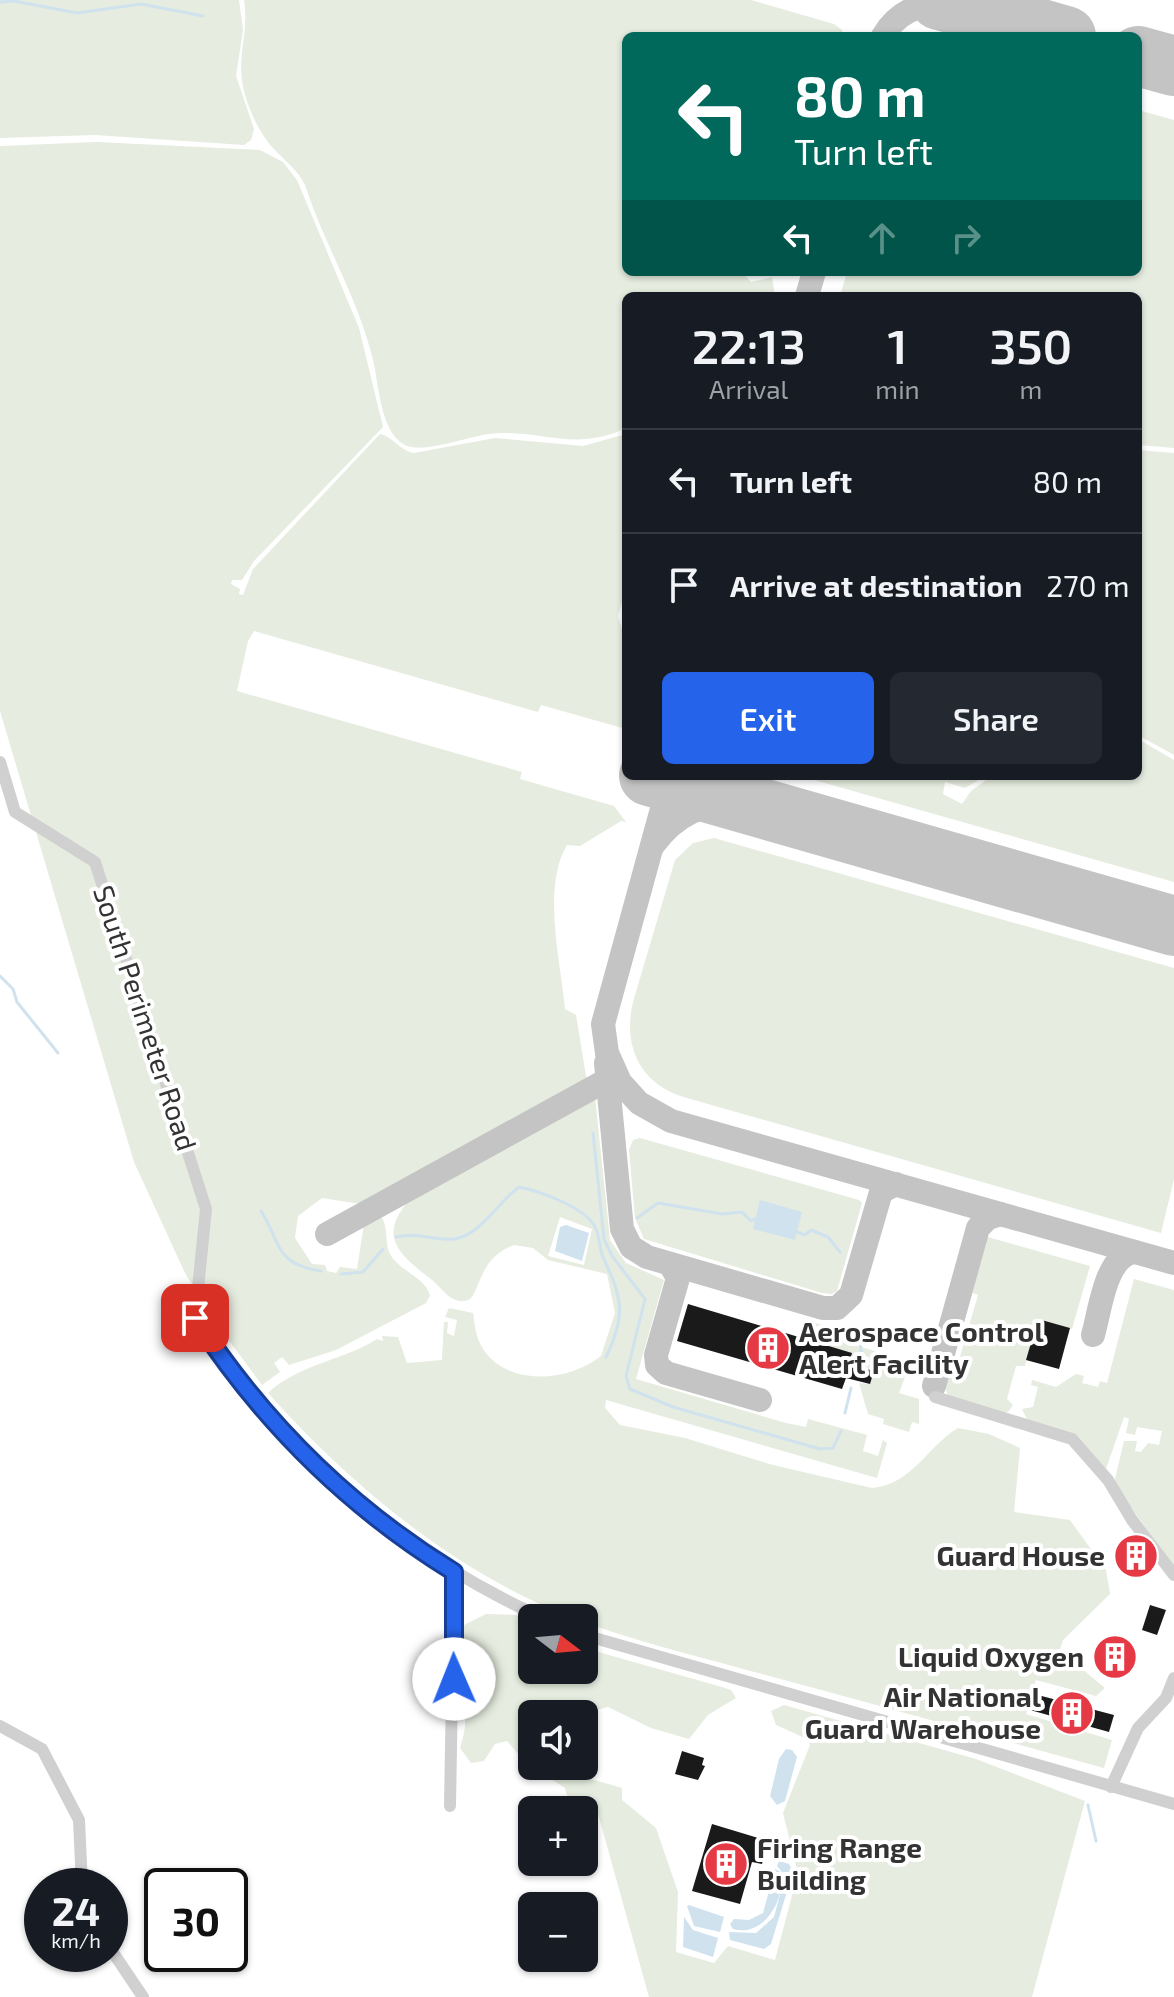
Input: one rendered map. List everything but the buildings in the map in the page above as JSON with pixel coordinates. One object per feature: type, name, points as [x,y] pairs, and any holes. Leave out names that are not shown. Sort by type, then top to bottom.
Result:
[{"type":"street","name":"South Perimeter Road","points":[[0,762],[15,812],[95,862],[206,1209],[195,1318],[248,1391],[305,1455],[384,1524],[454,1572]]},
{"type":"street","points":[[935,1397],[1072,1439],[1108,1480],[1132,1520],[1174,1575]]},
{"type":"street","points":[[450,1806],[454,1572],[518,1605]]},
{"type":"street","points":[[598,1639],[1174,1804]]},
{"type":"street","points":[[1111,1787],[1138,1728],[1166,1698],[1174,1678]]},
{"type":"street","points":[[0,1726],[42,1749],[79,1820],[81,1868]]},
{"type":"street","points":[[126,1972],[143,1997]]},
{"type":"shaded area","points":[[0,0],[239,0],[243,30],[236,76],[254,129],[251,140],[244,145],[95,135],[0,138]]},
{"type":"shaded area","points":[[244,0],[751,0],[834,24],[842,32],[622,32],[622,276],[746,276],[751,282],[772,277],[774,292],[622,292],[622,430],[608,435],[577,439],[500,433],[437,446],[414,447],[396,438],[385,417],[366,334],[305,185],[267,141],[249,107],[241,70]]},
{"type":"shaded area","points":[[1142,111],[1174,120],[1174,448],[1142,445],[1142,292],[841,292],[846,276],[1142,276]]},
{"type":"shaded area","points":[[97,142],[260,150],[283,162],[297,180],[359,328],[383,427],[254,561],[242,580],[232,580],[231,584],[240,589],[239,594],[243,595],[253,569],[380,434],[414,453],[495,438],[583,446],[622,435],[622,602],[618,616],[622,630],[622,728],[541,705],[538,712],[254,631],[248,641],[237,691],[522,772],[520,779],[614,806],[626,822],[621,821],[580,846],[567,845],[555,881],[555,924],[565,1009],[576,1015],[587,1082],[367,1205],[322,1198],[298,1216],[295,1238],[312,1264],[325,1265],[327,1271],[336,1273],[340,1267],[357,1269],[364,1224],[381,1217],[390,1254],[424,1284],[430,1296],[426,1303],[336,1350],[289,1365],[282,1357],[274,1363],[280,1372],[262,1385],[213,1319],[185,1273],[134,1162],[0,711],[0,146]]},
{"type":"shaded area","points":[[1142,450],[1174,453],[1174,755],[1142,737]]},
{"type":"shaded area","points":[[1142,741],[1174,760],[1174,882],[814,780],[978,780],[965,788],[945,782],[943,794],[962,804],[971,791],[986,780],[1142,780]]},
{"type":"shaded area","points":[[714,838],[1174,968],[1174,1179],[1161,1233],[680,1096],[654,1081],[644,1071],[632,1046],[630,1017],[633,1002],[675,860],[693,843]]},
{"type":"shaded area","points":[[595,1097],[610,1240],[626,1263],[664,1280],[636,1379],[786,1423],[806,1427],[808,1419],[867,1435],[863,1451],[878,1456],[883,1440],[887,1443],[877,1478],[606,1400],[605,1408],[620,1425],[685,1438],[773,1465],[872,1488],[898,1480],[958,1428],[989,1434],[1020,1448],[1014,1512],[1070,1520],[1106,1570],[1110,1594],[1063,1640],[1056,1663],[1081,1668],[1105,1688],[1096,1696],[1036,1680],[1026,1714],[1112,1740],[1104,1768],[608,1630],[598,1627],[598,1604],[540,1604],[487,1577],[418,1532],[355,1480],[268,1393],[293,1375],[377,1339],[383,1341],[382,1336],[398,1337],[407,1363],[442,1360],[444,1322],[448,1322],[447,1333],[454,1336],[457,1320],[445,1317],[449,1308],[473,1313],[483,1349],[507,1370],[523,1375],[556,1375],[588,1365],[601,1356],[615,1313],[607,1274],[548,1260],[533,1248],[514,1245],[502,1251],[486,1267],[472,1297],[457,1301],[401,1252],[394,1233],[395,1222],[413,1196]],"holes":[[[560,1217],[592,1229],[584,1265],[548,1256]]]},
{"type":"shaded area","points":[[640,1138],[859,1200],[862,1203],[837,1291],[822,1293],[644,1239],[635,1218],[629,1150],[633,1140]]},
{"type":"shaded area","points":[[984,1236],[1090,1266],[1072,1329],[1038,1319],[1025,1366],[1016,1366],[1007,1399],[1013,1405],[1008,1412],[1002,1413],[948,1396],[944,1384],[934,1379],[936,1370],[930,1369],[927,1379],[906,1374],[899,1393],[919,1399],[919,1424],[912,1422],[909,1432],[883,1424],[884,1419],[868,1414],[859,1383],[870,1384],[873,1371],[849,1364],[817,1343],[818,1339],[811,1336],[815,1323],[855,1334],[854,1341],[824,1333],[823,1336],[955,1374],[978,1295],[968,1291]]},
{"type":"shaded area","points":[[1134,1279],[1174,1290],[1174,1568],[1114,1483],[1124,1441],[1137,1441],[1135,1451],[1141,1452],[1148,1443],[1159,1445],[1162,1431],[1137,1427],[1135,1435],[1126,1433],[1129,1419],[1124,1417],[1106,1469],[1078,1437],[1027,1419],[1022,1409],[1033,1407],[1038,1387],[1031,1385],[1032,1380],[1056,1387],[1076,1374],[1084,1376],[1082,1383],[1098,1387],[1100,1381],[1107,1383]]},
{"type":"shaded area","points":[[486,1614],[518,1616],[518,1684],[598,1684],[598,1652],[731,1690],[736,1698],[708,1715],[689,1739],[651,1728],[608,1707],[598,1710],[598,1700],[518,1700],[518,1754],[507,1741],[495,1744],[484,1761],[471,1763],[460,1748],[466,1714],[459,1655],[462,1626]]},
{"type":"shaded area","points":[[784,1705],[976,1759],[1085,1801],[1032,1997],[649,1997],[598,1814],[598,1796],[568,1796],[565,1788],[553,1780],[594,1780],[622,1788],[622,1800],[656,1828],[678,1892],[676,1952],[714,1963],[728,1946],[775,1960],[798,1873],[783,1813],[810,1745],[807,1739],[776,1725],[771,1711]]},
{"type":"water","points":[[760,1200],[802,1212],[795,1240],[753,1229]]},
{"type":"water","points":[[566,1225],[589,1233],[582,1261],[555,1251],[560,1227]]},
{"type":"water","points":[[786,1749],[792,1750],[797,1757],[785,1801],[777,1805],[770,1796],[779,1759]]},
{"type":"water","points":[[779,1861],[789,1864],[793,1872],[771,1944],[764,1949],[730,1940],[729,1932],[756,1933],[774,1917],[785,1876],[777,1866]]},
{"type":"water","points":[[775,1869],[781,1872],[782,1883],[770,1914],[754,1928],[733,1929],[730,1924],[734,1919],[749,1920],[763,1913]]},
{"type":"water","points":[[689,1905],[724,1917],[720,1932],[694,1926]]},
{"type":"water","points":[[684,1917],[693,1930],[718,1938],[713,1957],[683,1947]]},
{"type":"waterway","points":[[0,2],[14,1],[77,13],[141,4],[203,16]]},
{"type":"waterway","points":[[0,976],[13,989],[17,1002],[58,1053]]},
{"type":"waterway","points":[[593,1133],[604,1239],[612,1256],[645,1299],[626,1376],[630,1389],[673,1407],[820,1449],[833,1448],[841,1431]]},
{"type":"waterway","points":[[396,1237],[412,1235],[454,1239],[464,1236],[481,1225],[519,1187],[572,1207],[595,1227],[618,1295],[617,1329],[606,1357]]},
{"type":"waterway","points":[[637,1218],[658,1203],[722,1214],[742,1212],[751,1221],[755,1219]]},
{"type":"waterway","points":[[261,1211],[287,1258],[306,1268],[321,1271]]},
{"type":"waterway","points":[[797,1232],[805,1235],[811,1230],[828,1237],[840,1252]]},
{"type":"waterway","points":[[341,1274],[363,1272],[383,1249]]},
{"type":"waterway","points":[[859,1334],[862,1357]]},
{"type":"waterway","points":[[845,1413],[851,1388]]},
{"type":"waterway","points":[[1088,1805],[1096,1841]]},
{"type":"taxiway","points":[[886,32],[897,19],[914,9],[933,4],[955,4]]},
{"type":"taxiway","points":[[808,292],[813,276]]},
{"type":"taxiway","points":[[670,780],[603,1024],[607,1053],[620,1082],[639,1103],[671,1121],[1174,1263]]},
{"type":"taxiway","points":[[703,780],[714,790],[736,800]]},
{"type":"taxiway","points":[[654,844],[671,825],[690,813],[736,800]]},
{"type":"taxiway","points":[[606,1063],[622,1229],[631,1247],[647,1257],[823,1308],[837,1308],[851,1295],[881,1192],[896,1184]]},
{"type":"taxiway","points":[[327,1234],[616,1075]]},
{"type":"taxiway","points":[[934,1386],[978,1228],[988,1218],[1000,1214]]},
{"type":"taxiway","points":[[1093,1335],[1110,1274],[1116,1263],[1134,1252]]},
{"type":"taxiway","points":[[670,1264],[678,1278],[656,1355],[657,1365],[666,1373],[760,1400]]},
{"type":"runway","points":[[939,0],[1052,32]]},
{"type":"runway","points":[[1142,57],[1174,66]]},
{"type":"runway","points":[[663,780],[1174,926]]},
{"type":"place","name":"Aerospace Control Alert Facility","points":[[768,1348]]},
{"type":"place","name":"Guard House","points":[[1136,1556]]},
{"type":"place","name":"Liquid Oxygen","points":[[1115,1657]]},
{"type":"place","name":"Air National Guard Warehouse","points":[[1072,1713]]},
{"type":"place","name":"Firing Range Building","points":[[726,1864]]},
{"type":"route","points":[[195,1318],[248,1391],[305,1455],[384,1524],[454,1572],[454,1679]]}]
